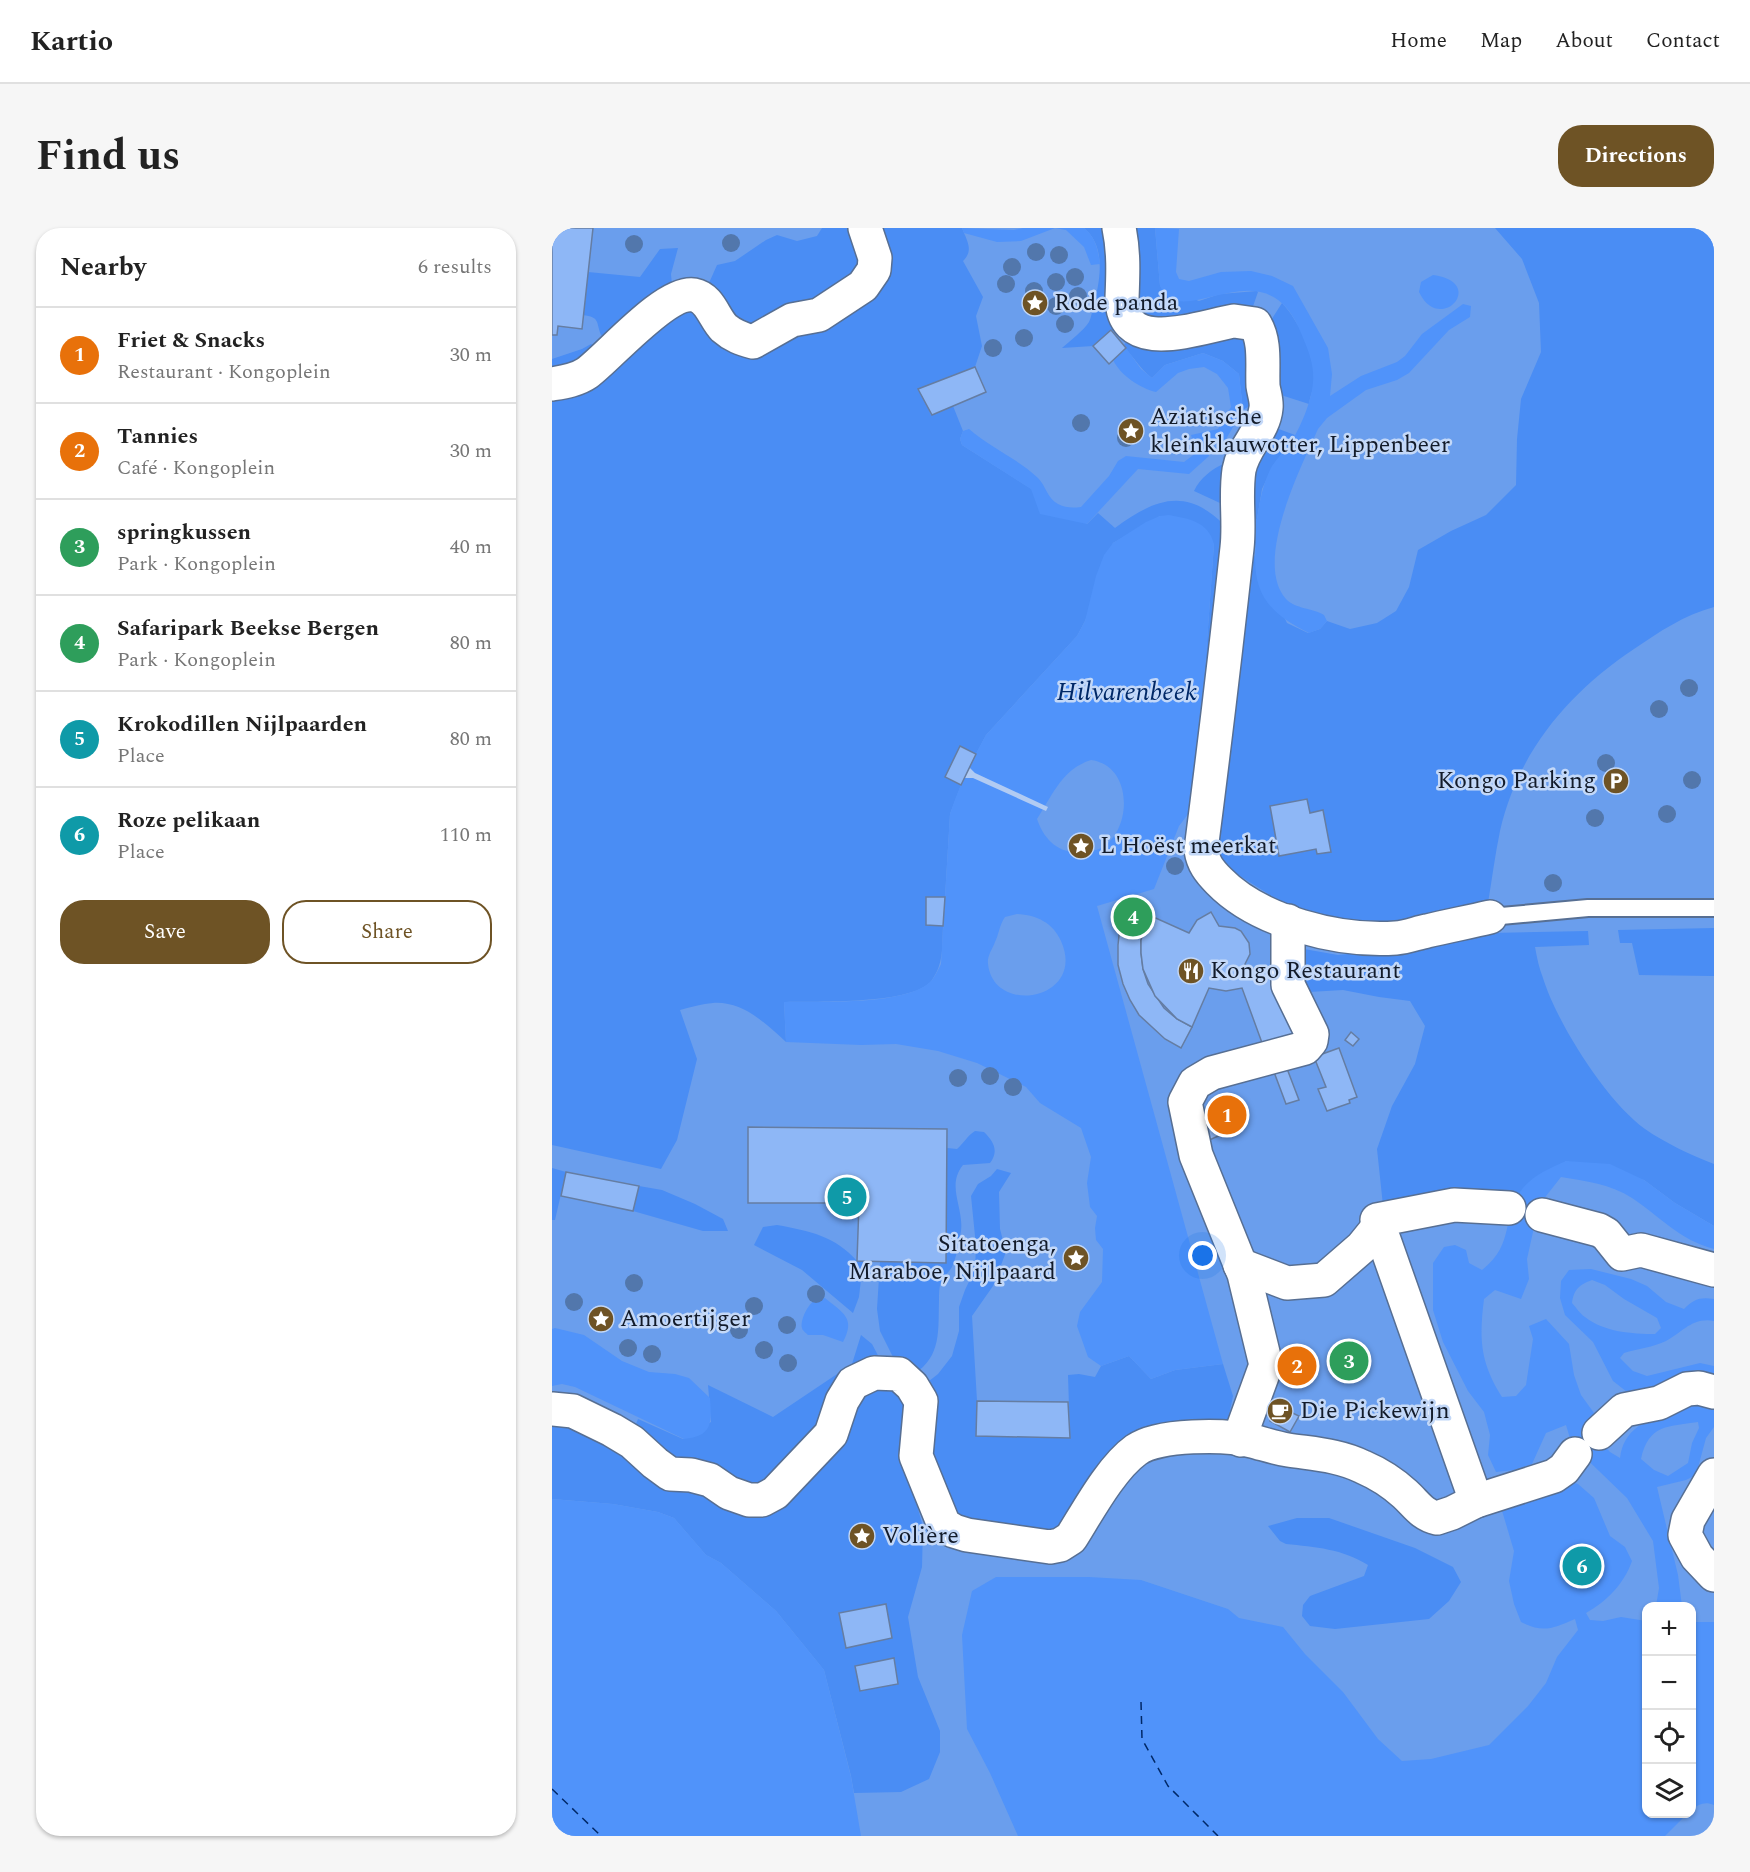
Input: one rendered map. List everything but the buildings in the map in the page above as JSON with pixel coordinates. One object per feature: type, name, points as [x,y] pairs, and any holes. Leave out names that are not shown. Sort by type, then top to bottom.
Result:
[{"type":"street","points":[[552,384],[570,381],[586,374],[630,332],[660,309],[682,296],[692,295],[701,298],[724,328],[740,339],[753,342],[792,320],[819,315],[863,286],[874,270],[875,258],[865,228]]},
{"type":"street","points":[[1119,228],[1124,275],[1122,300],[1125,319],[1133,327],[1160,336],[1234,321],[1245,321],[1255,324],[1259,331],[1265,416],[1247,447],[1239,469],[1238,542],[1220,710],[1201,850],[1202,861],[1232,894],[1260,910],[1310,928],[1347,936],[1376,939],[1400,938],[1490,917]]},
{"type":"street","points":[[1241,1440],[1242,1431],[1266,1365],[1240,1265],[1196,1155],[1185,1102],[1195,1083],[1212,1073],[1305,1048],[1311,1041],[1312,1034],[1288,986],[1287,921]]},
{"type":"street","points":[[1476,1501],[1377,1220],[1454,1205],[1509,1208]]},
{"type":"street","points":[[1542,1215],[1599,1230],[1606,1234],[1622,1254],[1641,1250],[1714,1270]]},
{"type":"street","points":[[1240,1265],[1287,1282],[1324,1280],[1362,1247],[1379,1226]]},
{"type":"street","points":[[552,1409],[573,1411],[612,1430],[632,1442],[655,1464],[670,1474],[691,1475],[710,1480],[729,1493],[749,1500],[762,1500],[775,1493],[831,1434],[843,1401],[853,1383],[874,1373],[899,1374],[912,1386],[921,1401],[916,1456],[944,1525],[967,1535],[1050,1547],[1060,1545],[1071,1538],[1119,1465],[1137,1449],[1170,1439],[1219,1437],[1342,1459],[1364,1467],[1403,1492],[1417,1509],[1432,1517],[1443,1517],[1476,1501],[1554,1476],[1564,1469],[1575,1454]]},
{"type":"street","points":[[1599,1433],[1624,1410],[1659,1403],[1687,1389],[1699,1388],[1714,1392]]},
{"type":"street","points":[[1714,1475],[1688,1520],[1685,1535],[1702,1544],[1697,1557],[1714,1575]]},
{"type":"lane","points":[[1490,917],[1588,908],[1714,908]]},
{"type":"shaded area","points":[[552,228],[1714,228],[1714,1836],[552,1836]]},
{"type":"shaded area","points":[[822,228],[855,228],[865,277],[755,338],[708,295],[709,283],[717,265],[735,261],[777,235],[797,241],[817,236]]},
{"type":"shaded area","points":[[876,228],[962,228],[966,237],[969,249],[963,261],[983,297],[976,316],[982,346],[975,367],[919,389],[931,415],[953,406],[963,431],[960,439],[962,445],[1087,524],[1098,513],[1115,528],[1157,504],[1184,501],[1211,513],[1225,526],[1202,711],[1214,544],[1160,516],[1113,543],[1085,621],[1077,636],[986,735],[976,754],[960,746],[946,777],[961,785],[950,814],[945,897],[926,898],[926,925],[943,926],[940,961],[932,980],[922,988],[886,998],[784,1002],[786,1042],[744,1009],[724,1003],[713,1003],[680,1010],[697,1059],[677,1140],[661,1169],[552,1145],[552,393],[689,307],[721,335],[841,307]]},
{"type":"shaded area","points":[[1084,228],[1111,228],[1118,327],[1093,346],[1062,348],[1089,322],[1098,287],[1099,255],[1091,236]]},
{"type":"shaded area","points":[[1129,228],[1155,228],[1160,286],[1199,301],[1220,294],[1257,291],[1251,312],[1178,324],[1143,315],[1135,298]]},
{"type":"shaded area","points":[[1495,228],[1714,228],[1714,607],[1672,625],[1610,666],[1567,705],[1549,727],[1519,775],[1508,802],[1500,831],[1488,903],[1400,922],[1359,924],[1289,907],[1224,866],[1211,848],[1253,541],[1256,542],[1254,555],[1287,623],[1308,633],[1320,629],[1327,621],[1350,629],[1377,623],[1396,611],[1409,587],[1418,550],[1486,515],[1516,485],[1521,399],[1541,352],[1539,303],[1522,259]]},
{"type":"shaded area","points":[[678,248],[671,274],[672,285],[612,343],[601,335],[595,319],[583,315],[588,272],[640,277],[660,249]]},
{"type":"shaded area","points":[[1282,303],[1300,329],[1312,361],[1314,381],[1309,404],[1284,396],[1270,386],[1268,325]]},
{"type":"shaded area","points":[[1241,333],[1250,344],[1257,401],[1243,410],[1239,374],[1223,361],[1203,353],[1165,365],[1152,378],[1123,346],[1130,338]]},
{"type":"shaded area","points":[[591,344],[605,352],[552,377],[552,359]]},
{"type":"shaded area","points":[[1276,428],[1295,435],[1273,466],[1262,489],[1257,519],[1244,517],[1247,471]]},
{"type":"shaded area","points":[[1225,463],[1228,511],[1220,503],[1194,491],[1207,474]]},
{"type":"shaded area","points":[[1714,928],[1714,976],[1639,975],[1632,943],[1620,943],[1618,930]]},
{"type":"shaded area","points":[[1588,931],[1589,945],[1535,947],[1540,970],[1550,996],[1571,1038],[1599,1081],[1630,1116],[1661,1139],[1714,1164],[1714,1226],[1675,1203],[1644,1180],[1566,1161],[1515,1201],[1384,1215],[1377,1149],[1392,1106],[1415,1064],[1425,1026],[1410,1001],[1343,990],[1309,992],[1304,977],[1304,949],[1338,955],[1437,945],[1490,933]]},
{"type":"shaded area","points":[[975,1131],[984,1132],[993,1143],[995,1151],[993,1159],[990,1163],[963,1165],[958,1173],[956,1189],[961,1231],[958,1249],[952,1267],[940,1286],[938,1332],[934,1351],[930,1359],[914,1374],[898,1367],[880,1331],[877,1309],[880,1262],[946,1263],[947,1148],[957,1149]]},
{"type":"shaded area","points":[[552,1168],[566,1172],[555,1220],[552,1220]]},
{"type":"shaded area","points":[[997,1169],[1011,1173],[999,1192],[1000,1229],[1006,1252],[993,1286],[972,1316],[977,1401],[976,1436],[1070,1438],[1068,1375],[1079,1374],[1095,1377],[1101,1366],[1129,1356],[1151,1379],[1175,1370],[1223,1364],[1233,1396],[1226,1430],[1176,1428],[1058,1537],[955,1519],[925,1435],[924,1385],[938,1374],[952,1356],[959,1331],[959,1307],[975,1269],[976,1246],[971,1196],[978,1184]]},
{"type":"shaded area","points":[[639,1186],[662,1190],[695,1204],[723,1219],[728,1231],[703,1231],[633,1211]]},
{"type":"shaded area","points":[[777,1225],[831,1240],[857,1261],[863,1262],[859,1297],[853,1313],[802,1270],[754,1245],[763,1227]]},
{"type":"shaded area","points":[[861,1335],[872,1344],[884,1367],[836,1403],[762,1492],[690,1467],[634,1437],[639,1426],[636,1424],[638,1419],[683,1439],[711,1422],[708,1385],[773,1417],[852,1364]]},
{"type":"shaded area","points":[[856,1389],[906,1390],[904,1458],[923,1527],[922,1567],[908,1617],[918,1677],[940,1731],[940,1752],[929,1779],[901,1792],[854,1793],[824,1670],[776,1611],[721,1563],[706,1555],[674,1518],[658,1512],[613,1504],[552,1499],[552,1415],[744,1505]]},
{"type":"shaded area","points":[[1297,1518],[1329,1518],[1415,1548],[1453,1567],[1461,1582],[1449,1601],[1429,1619],[1335,1629],[1310,1626],[1302,1616],[1303,1605],[1310,1596],[1364,1576],[1368,1565],[1339,1552],[1286,1544],[1280,1541],[1268,1526]]},
{"type":"water","points":[[962,228],[1014,230],[1055,228],[1021,241],[997,242],[964,233]]},
{"type":"water","points":[[1055,228],[1084,228],[1094,240],[1100,264],[1091,265],[1084,247],[1066,230]]},
{"type":"water","points":[[1155,228],[1179,229],[1176,272],[1179,279],[1189,281],[1221,272],[1251,271],[1272,276],[1293,286],[1328,348],[1332,374],[1330,396],[1361,376],[1397,362],[1405,356],[1422,334],[1463,304],[1471,306],[1470,317],[1449,330],[1409,373],[1397,380],[1366,390],[1327,418],[1318,429],[1283,514],[1277,539],[1275,562],[1277,583],[1286,599],[1294,605],[1324,615],[1327,621],[1320,629],[1309,633],[1282,617],[1272,608],[1259,587],[1255,559],[1256,542],[1253,541],[1255,519],[1257,519],[1266,479],[1272,466],[1296,433],[1310,398],[1313,372],[1305,342],[1285,307],[1267,294],[1246,291],[1186,302],[1171,299],[1160,286]]},
{"type":"water","points":[[1433,275],[1449,280],[1457,287],[1458,295],[1455,303],[1447,308],[1438,309],[1428,304],[1419,292],[1421,282]]},
{"type":"water","points":[[1126,348],[1141,369],[1152,378],[1165,365],[1203,353],[1223,361],[1239,374],[1243,410],[1226,439],[1206,445],[1209,456],[1189,474],[1138,469],[1087,524],[1040,514],[1031,489],[962,445],[960,439],[963,431],[969,429],[1030,471],[1041,481],[1054,501],[1069,507],[1081,507],[1109,476],[1118,461],[1126,456],[1184,462],[1196,453],[1191,435],[1218,429],[1231,407],[1228,388],[1217,374],[1204,367],[1178,373],[1156,392],[1150,390],[1137,384],[1116,366],[1113,360]]},
{"type":"water","name":"Hilvarenbeek","points":[[1169,515],[1197,522],[1207,530],[1214,544],[1202,711],[1192,809],[1179,826],[1154,889],[1097,906],[1223,1364],[1175,1370],[1151,1379],[1129,1356],[1101,1366],[1088,1357],[1077,1326],[1080,1312],[1102,1282],[1103,1249],[1096,1240],[1097,1216],[1090,1207],[1087,1183],[1091,1157],[1081,1128],[1040,1103],[1026,1087],[977,1063],[938,1051],[896,1044],[786,1042],[784,1002],[859,1001],[900,996],[916,990],[933,979],[941,964],[950,814],[971,764],[986,735],[1077,636],[1085,621],[1096,576],[1104,555],[1113,543],[1160,516]],"holes":[[[1091,760],[1105,765],[1115,774],[1122,787],[1123,816],[1118,830],[1110,841],[1099,849],[1069,851],[1051,842],[1037,819],[1065,777],[1081,764]],[[1017,914],[1044,921],[1054,929],[1061,941],[1066,961],[1061,977],[1051,988],[1036,994],[1021,995],[1006,991],[994,981],[988,964],[1003,920],[1005,917]]]},
{"type":"water","points":[[1566,1161],[1610,1164],[1644,1180],[1675,1203],[1714,1226],[1714,1249],[1680,1234],[1624,1193],[1598,1184],[1561,1177],[1539,1205],[1527,1259],[1529,1279],[1521,1299],[1495,1290],[1484,1299],[1482,1313],[1485,1361],[1502,1397],[1516,1396],[1526,1385],[1533,1339],[1529,1326],[1546,1319],[1569,1344],[1574,1375],[1581,1395],[1594,1413],[1590,1430],[1610,1452],[1620,1458],[1626,1440],[1643,1423],[1690,1402],[1714,1406],[1714,1427],[1706,1438],[1696,1475],[1686,1480],[1657,1487],[1678,1575],[1681,1602],[1657,1602],[1659,1588],[1653,1541],[1627,1498],[1572,1445],[1566,1425],[1546,1433],[1532,1464],[1514,1470],[1496,1472],[1488,1455],[1490,1435],[1484,1412],[1468,1391],[1443,1342],[1433,1310],[1433,1263],[1444,1247],[1455,1245],[1466,1250],[1469,1263],[1482,1270],[1500,1250],[1516,1198],[1527,1183],[1548,1169]],"holes":[[[1698,1422],[1699,1428],[1692,1443],[1688,1463],[1668,1476],[1654,1470],[1641,1459],[1649,1439],[1661,1429]]]},
{"type":"water","points":[[1591,1269],[1631,1279],[1647,1286],[1666,1302],[1684,1309],[1698,1300],[1714,1299],[1714,1321],[1693,1323],[1666,1341],[1624,1353],[1620,1358],[1633,1371],[1647,1376],[1700,1363],[1714,1366],[1714,1379],[1631,1395],[1613,1381],[1593,1342],[1565,1315],[1560,1298],[1561,1281],[1569,1270]],"holes":[[[1592,1280],[1605,1285],[1657,1318],[1661,1328],[1655,1334],[1619,1331],[1601,1326],[1583,1316],[1572,1303],[1576,1291],[1580,1286]]]},
{"type":"water","points":[[825,1298],[842,1312],[848,1321],[847,1334],[843,1342],[823,1335],[808,1335],[802,1329],[803,1317],[810,1305],[815,1300]]},
{"type":"water","points":[[552,1329],[584,1335],[622,1361],[649,1372],[675,1374],[689,1378],[710,1398],[710,1422],[705,1432],[684,1439],[575,1387],[562,1384],[552,1386]]},
{"type":"water","points":[[1566,1480],[1578,1484],[1594,1498],[1610,1536],[1625,1547],[1632,1561],[1614,1591],[1586,1613],[1590,1620],[1603,1621],[1621,1617],[1642,1620],[1642,1818],[1683,1818],[1665,1836],[1018,1836],[990,1773],[967,1729],[962,1635],[972,1591],[996,1577],[1089,1577],[1141,1580],[1228,1609],[1239,1618],[1283,1627],[1305,1654],[1343,1692],[1378,1739],[1402,1761],[1431,1759],[1489,1745],[1528,1706],[1546,1683],[1557,1657],[1578,1630],[1575,1619],[1542,1629],[1521,1622],[1509,1581],[1514,1551],[1500,1504]]},
{"type":"water","points":[[552,1499],[613,1504],[658,1512],[674,1518],[706,1555],[721,1563],[776,1611],[824,1670],[851,1777],[861,1836],[552,1836]]},
{"type":"water","points":[[1696,1622],[1714,1622],[1714,1805],[1708,1803],[1697,1806]]},
{"type":"pier","points":[[969,767],[975,773],[1048,807],[1046,811],[973,778],[964,778]]},
{"type":"ferry route","points":[[1141,1702],[1142,1739],[1168,1786],[1218,1836]]},
{"type":"ferry route","points":[[552,1789],[601,1836]]},
{"type":"place","name":"Rode panda","points":[[1035,303]]},
{"type":"place","name":"Aziatische kleinklauwotter, Lippenbeer","points":[[1131,431]]},
{"type":"place","name":"Kongo Parking","points":[[1616,781]]},
{"type":"place","name":"L'Hoëst meerkat","points":[[1081,846]]},
{"type":"place","name":"Safaripark Beekse Bergen","points":[[1133,917]]},
{"type":"place","name":"Kongo Restaurant","points":[[1191,971]]},
{"type":"place","name":"Friet & Snacks","points":[[1227,1115]]},
{"type":"place","name":"Krokodillen Nijlpaarden","points":[[847,1197]]},
{"type":"place","name":"Sitatoenga, Maraboe, Nijlpaard","points":[[1076,1258]]},
{"type":"place","name":"Amoertijger","points":[[601,1319]]},
{"type":"place","name":"springkussen","points":[[1349,1361]]},
{"type":"place","name":"Tannies","points":[[1297,1366]]},
{"type":"place","name":"Die Pickewijn","points":[[1280,1411]]},
{"type":"place","name":"Volière","points":[[862,1536]]},
{"type":"place","name":"Roze pelikaan","points":[[1582,1566]]}]
